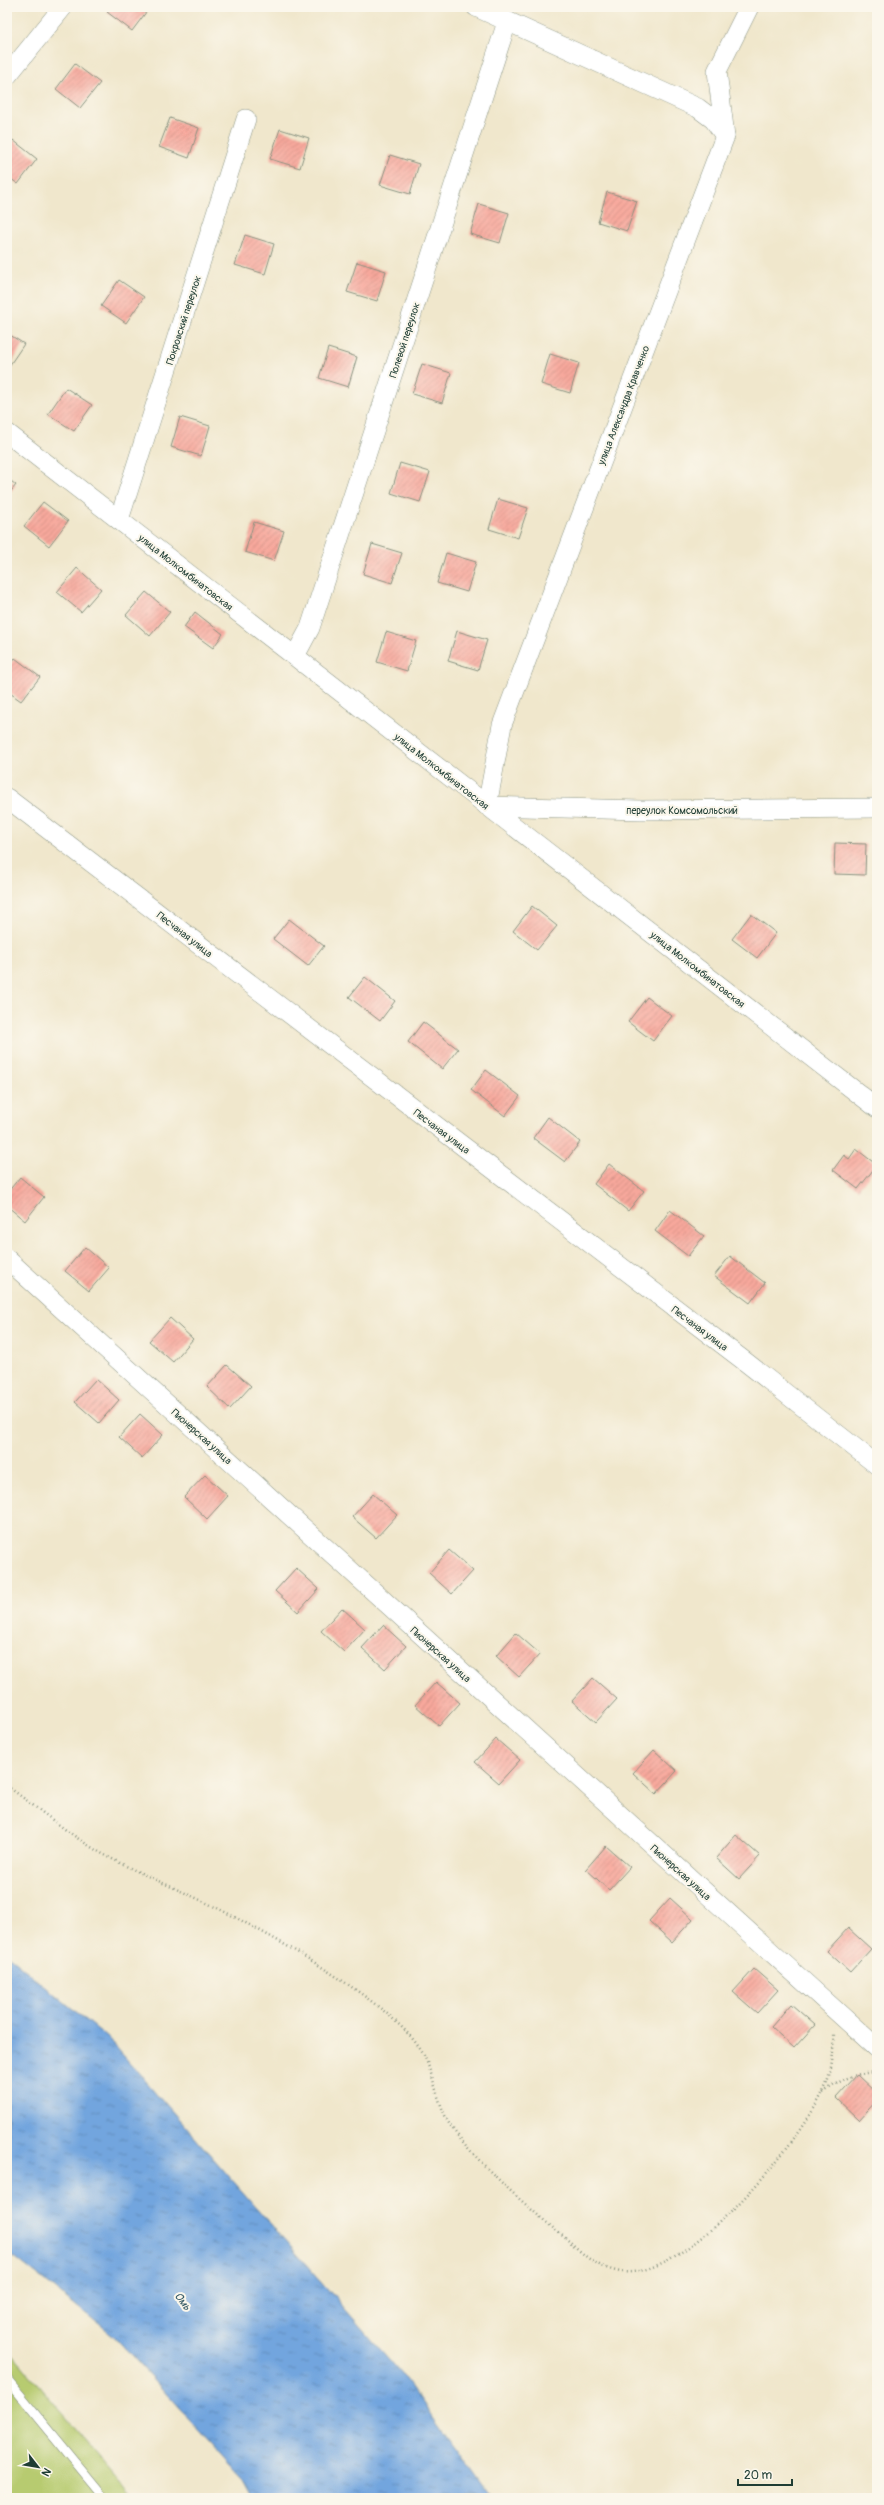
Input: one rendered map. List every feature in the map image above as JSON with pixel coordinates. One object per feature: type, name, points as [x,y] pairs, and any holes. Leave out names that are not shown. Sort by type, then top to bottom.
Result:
[{"type":"street","points":[[7,76],[63,7]]},
{"type":"street","points":[[476,7],[698,108],[714,120],[725,136]]},
{"type":"street","name":"улица Александра Кравченко","points":[[487,806],[502,725],[725,136],[717,71],[749,7]]},
{"type":"street","name":"Полевой переулок","points":[[295,656],[310,628],[507,22]]},
{"type":"street","name":"Покровский переулок","points":[[119,520],[246,119]]},
{"type":"street","name":"улица Молкомбинатовская","points":[[7,433],[877,1108]]},
{"type":"street","name":"Песчаная улица","points":[[7,798],[747,1363],[877,1465]]},
{"type":"street","name":"переулок Комсомольский","points":[[487,806],[641,810],[877,808]]},
{"type":"street","name":"Пионерская улица","points":[[7,1259],[877,2048]]},
{"type":"lane","points":[[7,2380],[105,2498]]},
{"type":"path","points":[[7,1786],[98,1851],[160,1884],[224,1912],[282,1943],[353,1989],[389,2016],[412,2037],[426,2060],[435,2090],[450,2124],[478,2158],[519,2197],[596,2263],[623,2272],[653,2267],[681,2254],[740,2203],[781,2157],[822,2094],[832,2068],[833,2040],[830,2006]]},
{"type":"path","points":[[822,2094],[840,2080],[859,2073],[877,2072]]},
{"type":"green space","points":[[7,2348],[135,2498],[7,2498]]},
{"type":"water","name":"Омь","points":[[7,1955],[108,2038],[401,2373],[490,2498],[253,2498],[241,2476],[113,2335],[7,2251]]},
{"type":"building","points":[[111,7],[150,7],[132,31],[107,12]]},
{"type":"building","points":[[75,64],[100,83],[80,108],[56,89]]},
{"type":"building","points":[[170,118],[199,128],[189,158],[159,147]]},
{"type":"building","points":[[280,129],[309,138],[300,168],[270,159]]},
{"type":"building","points":[[13,140],[37,159],[18,184],[7,176],[7,148]]},
{"type":"building","points":[[390,155],[419,164],[410,194],[380,185]]},
{"type":"building","points":[[607,192],[637,201],[627,231],[598,222]]},
{"type":"building","points":[[479,204],[509,213],[500,243],[470,234]]},
{"type":"building","points":[[245,235],[274,244],[265,274],[235,265]]},
{"type":"building","points":[[357,262],[386,271],[377,301],[347,292]]},
{"type":"building","points":[[119,280],[144,297],[126,323],[101,306]]},
{"type":"building","points":[[7,333],[24,344],[7,369]]},
{"type":"building","points":[[328,348],[357,357],[348,387],[319,378]]},
{"type":"building","points":[[550,354],[579,363],[570,393],[541,384]]},
{"type":"building","points":[[422,364],[451,373],[442,403],[412,394]]},
{"type":"building","points":[[66,388],[92,405],[74,431],[48,414]]},
{"type":"building","points":[[180,417],[210,426],[201,456],[171,447]]},
{"type":"building","points":[[400,463],[430,472],[420,502],[391,493]]},
{"type":"building","points":[[7,478],[16,485],[7,496]]},
{"type":"building","points":[[498,499],[528,508],[518,538],[489,529]]},
{"type":"building","points":[[43,502],[68,521],[49,546],[24,526]]},
{"type":"building","points":[[254,522],[284,531],[274,561],[245,552]]},
{"type":"building","points":[[372,544],[402,553],[392,583],[363,574]]},
{"type":"building","points":[[446,553],[476,562],[467,592],[437,583]]},
{"type":"building","points":[[77,568],[101,589],[81,612],[57,592]]},
{"type":"building","points":[[146,592],[170,612],[150,636],[126,615]]},
{"type":"building","points":[[195,612],[223,634],[213,648],[184,627]]},
{"type":"building","points":[[457,631],[487,640],[478,670],[448,661]]},
{"type":"building","points":[[386,632],[416,641],[407,671],[377,662]]},
{"type":"building","points":[[15,658],[40,677],[21,701],[7,691],[7,668]]},
{"type":"building","points":[[835,843],[866,844],[865,875],[834,874]]},
{"type":"building","points":[[532,906],[557,926],[537,950],[513,931]]},
{"type":"building","points":[[751,914],[776,933],[757,958],[732,939]]},
{"type":"building","points":[[289,919],[324,946],[308,966],[273,939]]},
{"type":"building","points":[[365,977],[395,1001],[380,1021],[349,997]]},
{"type":"building","points":[[647,997],[672,1016],[653,1041],[628,1022]]},
{"type":"building","points":[[423,1022],[458,1049],[442,1069],[408,1042]]},
{"type":"building","points":[[486,1070],[520,1096],[505,1116],[471,1090]]},
{"type":"building","points":[[548,1117],[580,1142],[565,1162],[533,1138]]},
{"type":"building","points":[[856,1149],[877,1165],[858,1189],[833,1170],[844,1155],[849,1159]]},
{"type":"building","points":[[609,1164],[644,1191],[628,1211],[594,1184]]},
{"type":"building","points":[[20,1177],[44,1197],[25,1221],[7,1206],[7,1193]]},
{"type":"building","points":[[670,1210],[704,1236],[688,1256],[655,1231]]},
{"type":"building","points":[[85,1247],[109,1268],[89,1291],[65,1271]]},
{"type":"building","points":[[730,1256],[765,1283],[750,1303],[714,1276]]},
{"type":"building","points":[[170,1318],[193,1339],[173,1362],[149,1341]]},
{"type":"building","points":[[227,1365],[251,1386],[230,1409],[207,1387]]},
{"type":"building","points":[[96,1379],[119,1400],[99,1423],[75,1402]]},
{"type":"building","points":[[140,1414],[163,1435],[142,1458],[119,1437]]},
{"type":"building","points":[[205,1475],[228,1496],[207,1519],[184,1497]]},
{"type":"building","points":[[373,1494],[397,1515],[376,1538],[352,1517]]},
{"type":"building","points":[[449,1550],[473,1571],[452,1594],[429,1573]]},
{"type":"building","points":[[296,1568],[319,1589],[298,1612],[275,1591]]},
{"type":"building","points":[[342,1608],[365,1629],[344,1652],[321,1631]]},
{"type":"building","points":[[383,1625],[406,1646],[385,1669],[362,1648]]},
{"type":"building","points":[[516,1633],[540,1654],[519,1677],[496,1656]]},
{"type":"building","points":[[593,1678],[617,1699],[596,1722],[572,1701]]},
{"type":"building","points":[[436,1682],[460,1703],[439,1726],[415,1705]]},
{"type":"building","points":[[496,1739],[520,1760],[499,1783],[475,1762]]},
{"type":"building","points":[[654,1750],[677,1771],[656,1794],[633,1773]]},
{"type":"building","points":[[736,1835],[760,1856],[739,1879],[716,1858]]},
{"type":"building","points":[[606,1846],[630,1867],[609,1890],[586,1869]]},
{"type":"building","points":[[670,1898],[693,1919],[672,1942],[649,1921]]},
{"type":"building","points":[[848,1928],[871,1949],[850,1972],[827,1951]]},
{"type":"building","points":[[754,1969],[778,1990],[757,2013],[733,1992]]},
{"type":"building","points":[[791,2004],[815,2025],[794,2048],[771,2027]]},
{"type":"building","points":[[857,2075],[877,2094],[877,2100],[859,2120],[836,2098]]}]
